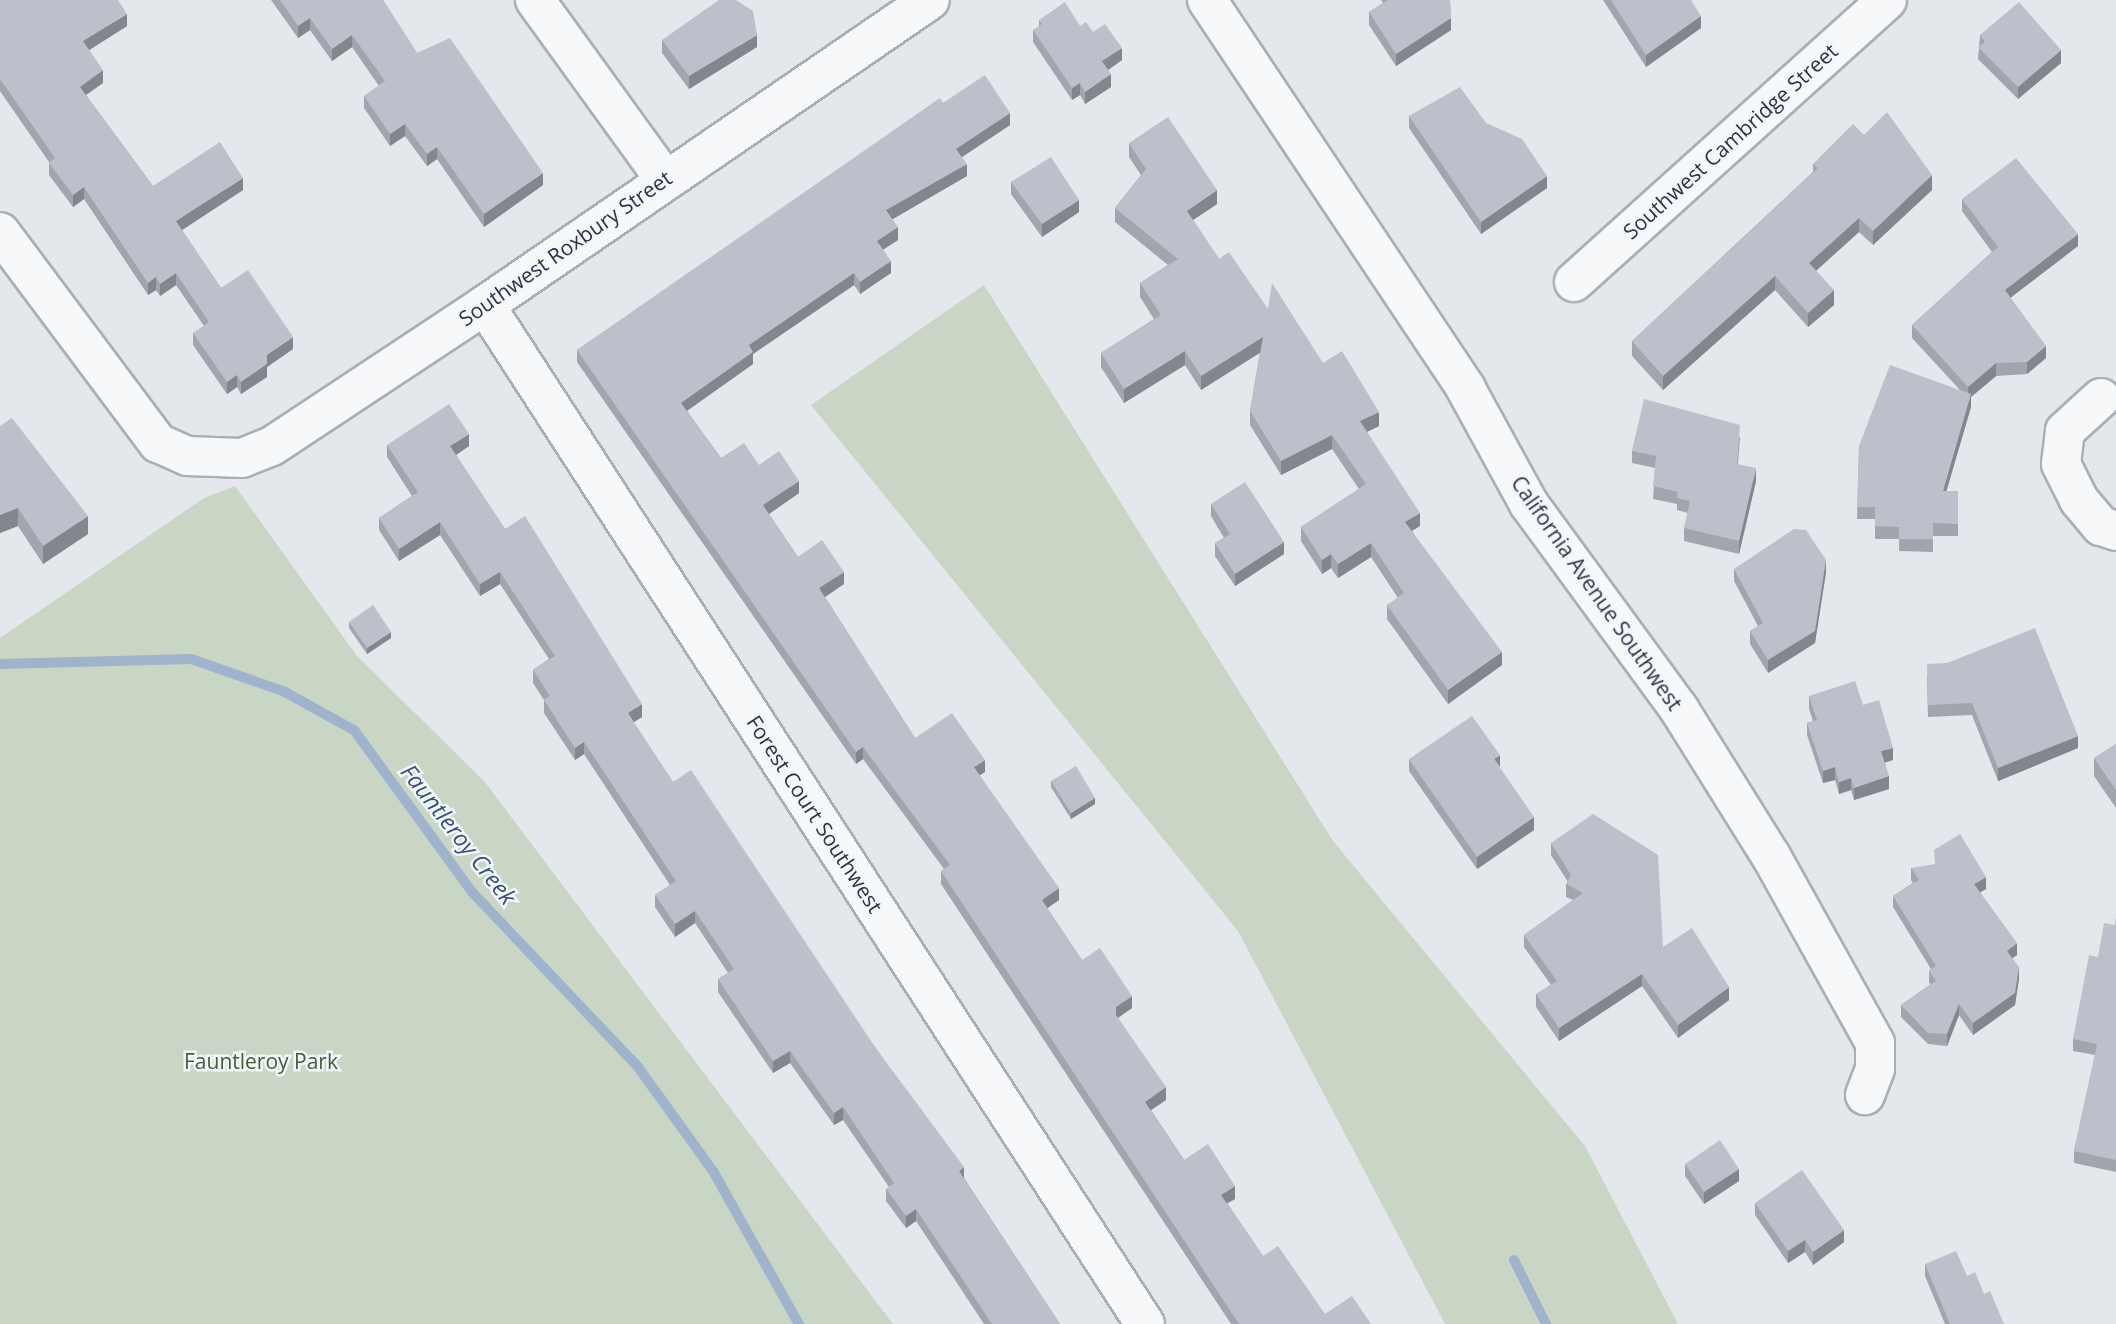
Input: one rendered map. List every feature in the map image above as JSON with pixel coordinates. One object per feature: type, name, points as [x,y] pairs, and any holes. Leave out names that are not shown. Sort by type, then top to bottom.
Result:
[{"type":"street","points":[[535,0],[664,178]]},
{"type":"street","name":"Southwest Roxbury Street","points":[[0,232],[158,443],[187,456],[219,461],[272,446],[930,0]]},
{"type":"street","name":"California Avenue Southwest","points":[[1206,0],[1466,388],[1529,504],[1679,709],[1772,856],[1875,1043],[1875,1069],[1865,1095]]},
{"type":"street","name":"Southwest Cambridge Street","points":[[1574,282],[1886,0]]},
{"type":"street","name":"Forest Court Southwest","points":[[485,304],[1145,1324]]},
{"type":"street","points":[[2101,398],[2065,431],[2062,464],[2079,500],[2101,526],[2116,531]]},
{"type":"green space","points":[[984,285],[1333,841],[1585,1146],[1678,1324],[1445,1324],[1238,931],[811,405]]},
{"type":"green space","name":"Fauntleroy Park","points":[[235,486],[357,656],[484,781],[893,1324],[0,1324],[0,638],[204,498]]},
{"type":"building","points":[[0,0],[118,0],[127,14],[83,41],[103,70],[80,87],[153,186],[220,142],[243,178],[176,221],[221,288],[248,270],[293,337],[267,355],[267,364],[241,382],[237,375],[227,382],[193,333],[209,322],[176,273],[160,284],[156,277],[148,283],[84,187],[73,195],[49,163],[55,158],[0,79]]},
{"type":"building","points":[[280,0],[383,0],[417,53],[450,38],[543,173],[484,214],[437,147],[427,154],[405,124],[390,134],[364,96],[385,81],[352,35],[332,49],[310,18],[298,26]]},
{"type":"building","points":[[719,0],[736,0],[753,11],[757,35],[689,76],[662,40]]},
{"type":"building","points":[[1388,0],[1450,0],[1451,18],[1396,54],[1369,12]]},
{"type":"building","points":[[1611,0],[1691,0],[1701,16],[1646,55]]},
{"type":"building","points":[[1065,2],[1080,26],[1086,22],[1093,32],[1105,24],[1122,48],[1102,61],[1111,74],[1085,92],[1080,83],[1072,88],[1033,30],[1042,24],[1039,20]]},
{"type":"building","points":[[2019,2],[2061,50],[2018,87],[1978,47],[1985,42],[1980,35]]},
{"type":"building","points":[[985,75],[1010,113],[956,149],[967,164],[886,210],[898,227],[877,241],[891,261],[860,282],[854,273],[749,345],[753,352],[681,403],[721,458],[744,443],[759,465],[779,451],[799,481],[763,505],[798,557],[822,540],[844,572],[819,588],[915,738],[952,713],[985,760],[974,767],[1059,888],[1042,900],[1082,960],[1100,948],[1132,996],[1116,1007],[1116,1015],[1166,1087],[1145,1102],[1184,1160],[1208,1144],[1235,1186],[1221,1195],[1263,1256],[1278,1246],[1325,1314],[1352,1296],[1371,1324],[1239,1324],[941,871],[950,865],[863,747],[856,752],[577,350],[940,98],[943,103]]},
{"type":"building","points":[[1460,87],[1486,123],[1522,139],[1547,176],[1481,222],[1409,116]]},
{"type":"building","points":[[1887,112],[1932,175],[1873,231],[1859,218],[1809,263],[1834,290],[1808,313],[1775,276],[1663,376],[1632,341],[1818,168],[1813,164],[1853,124],[1864,135]]},
{"type":"building","points":[[1168,117],[1217,190],[1187,211],[1219,259],[1229,252],[1268,309],[1272,283],[1323,363],[1342,351],[1379,412],[1360,421],[1420,513],[1405,522],[1502,652],[1448,690],[1387,605],[1404,593],[1371,543],[1338,564],[1331,554],[1322,560],[1301,527],[1366,484],[1332,435],[1281,461],[1250,411],[1263,337],[1201,376],[1185,351],[1124,389],[1101,353],[1161,315],[1140,283],[1178,259],[1115,208],[1146,169],[1129,143]]},
{"type":"building","points":[[1051,157],[1079,200],[1042,224],[1011,182]]},
{"type":"building","points":[[2016,158],[2078,234],[2005,290],[2046,346],[2027,362],[1996,363],[1968,387],[1912,325],[1998,247],[1962,199]]},
{"type":"building","points":[[1890,365],[1971,394],[1943,491],[1958,491],[1958,524],[1933,523],[1933,539],[1899,539],[1899,527],[1875,526],[1875,507],[1857,507],[1859,446]]},
{"type":"building","points":[[1644,399],[1740,425],[1737,464],[1756,468],[1739,541],[1684,528],[1690,501],[1677,498],[1678,492],[1653,486],[1656,456],[1632,451]]},
{"type":"building","points":[[449,404],[469,434],[450,446],[505,529],[525,516],[642,704],[628,713],[673,782],[691,770],[875,1047],[964,1167],[959,1171],[1060,1324],[992,1324],[916,1209],[906,1216],[886,1189],[894,1183],[843,1107],[834,1113],[790,1051],[773,1061],[718,979],[734,969],[695,911],[675,924],[655,895],[676,881],[584,742],[575,748],[544,700],[550,696],[533,670],[555,656],[500,572],[480,584],[440,522],[399,549],[379,518],[418,492],[387,445]]},
{"type":"building","points":[[12,418],[88,516],[43,546],[18,508],[0,515],[0,426]]},
{"type":"building","points":[[1245,482],[1284,542],[1235,574],[1215,543],[1230,534],[1211,504]]},
{"type":"building","points":[[1794,529],[1806,530],[1826,560],[1815,631],[1768,660],[1750,631],[1763,623],[1734,569]]},
{"type":"building","points":[[373,605],[391,632],[367,648],[349,622]]},
{"type":"building","points":[[2035,628],[2078,736],[1998,768],[1972,703],[1928,705],[1927,664],[1947,663]]},
{"type":"building","points":[[1855,681],[1863,705],[1879,700],[1893,748],[1881,751],[1889,776],[1854,788],[1851,778],[1839,782],[1835,767],[1823,771],[1807,723],[1817,720],[1809,696]]},
{"type":"building","points":[[1472,716],[1500,755],[1494,759],[1534,817],[1477,857],[1409,759]]},
{"type":"building","points":[[2116,744],[2116,790],[2094,758]]},
{"type":"building","points":[[1076,766],[1095,798],[1071,813],[1051,781]]},
{"type":"building","points":[[1593,814],[1658,855],[1663,947],[1692,928],[1729,987],[1678,1025],[1642,974],[1559,1028],[1536,994],[1557,981],[1524,935],[1583,893],[1566,884],[1571,875],[1551,843]]},
{"type":"building","points":[[1960,834],[1986,877],[1974,884],[2017,943],[2007,951],[2019,967],[2015,993],[1973,1023],[1959,1004],[1947,1034],[1928,1033],[1901,1005],[1936,981],[1929,971],[1936,966],[1893,896],[1919,880],[1911,868],[1935,864],[1934,850]]},
{"type":"building","points":[[2116,918],[2116,1160],[2074,1151],[2097,1044],[2073,1039],[2089,955],[2098,957],[2104,923],[2115,925]]},
{"type":"building","points":[[1720,1140],[1739,1169],[1704,1192],[1685,1164]]},
{"type":"building","points":[[1802,1170],[1844,1230],[1813,1252],[1805,1240],[1788,1251],[1755,1203]]},
{"type":"building","points":[[1956,1251],[1967,1276],[1975,1272],[1984,1294],[1990,1291],[2004,1324],[1950,1324],[1925,1264]]},
{"type":"waterway","name":"Fauntleroy Creek","points":[[0,664],[191,659],[283,691],[354,730],[472,892],[638,1067],[713,1171],[799,1324]]},
{"type":"waterway","points":[[1514,1260],[1546,1324]]}]
